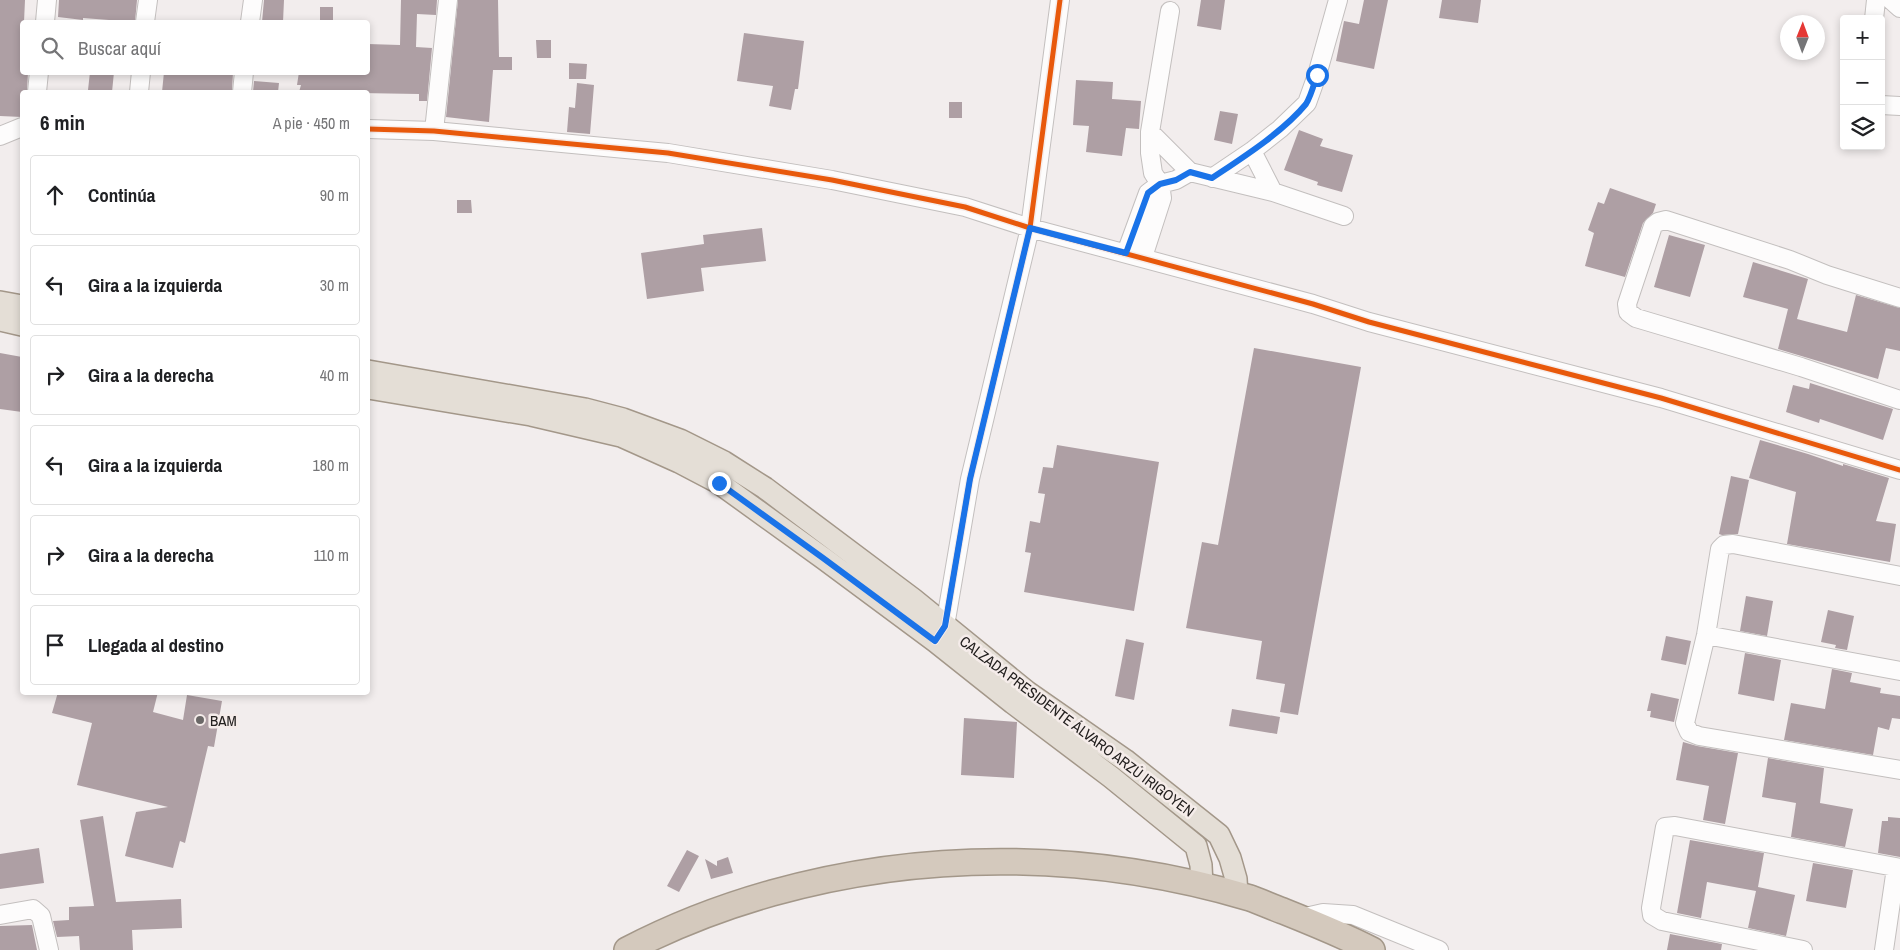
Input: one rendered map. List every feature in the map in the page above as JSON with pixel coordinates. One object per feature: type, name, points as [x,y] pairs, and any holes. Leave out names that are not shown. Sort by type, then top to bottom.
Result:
[{"type":"highway","points":[[627,950],[672,929],[745,901],[801,885],[878,870],[936,863],[995,861],[1092,866],[1131,871],[1202,886],[1252,899],[1301,918],[1372,950]]},
{"type":"main road","points":[[0,302],[20,306]]},
{"type":"main road","points":[[0,320],[20,325]]},
{"type":"main road","name":"CALZADA PRESIDENTE ÁLVARO ARZÚ IRIGOYEN","points":[[370,371],[585,409],[623,419],[680,440],[724,462],[764,488],[913,599],[940,634],[1013,703],[1111,777],[1196,846],[1201,865],[1202,886]]},
{"type":"main road","name":"CALZADA PRESIDENTE ÁLVARO ARZÚ IRIGOYEN","points":[[370,388],[531,415],[621,436],[654,450],[719,483],[823,558],[1026,691],[1152,781],[1218,835],[1230,858],[1236,879],[1237,895]]},
{"type":"street","points":[[45,20],[47,0]]},
{"type":"street","points":[[145,20],[148,0]]},
{"type":"street","points":[[250,20],[253,0]]},
{"type":"street","points":[[434,131],[448,0]]},
{"type":"street","points":[[940,634],[970,479],[1030,228],[1060,0]]},
{"type":"street","points":[[1212,178],[1280,129],[1306,103],[1317,75],[1338,0]]},
{"type":"street","points":[[1874,15],[1876,0]]},
{"type":"street","points":[[1891,0],[1900,8]]},
{"type":"street","points":[[1160,184],[1153,173],[1150,153],[1150,132],[1170,11]]},
{"type":"street","points":[[36,90],[39,75]]},
{"type":"street","points":[[139,90],[141,75]]},
{"type":"street","points":[[242,90],[244,75]]},
{"type":"street","points":[[1885,105],[1900,106]]},
{"type":"street","points":[[0,136],[20,128]]},
{"type":"street","points":[[370,129],[434,131],[668,153],[832,180],[966,207],[1030,228],[1313,304],[1369,322],[1661,398],[1900,470]]},
{"type":"street","points":[[1150,132],[1190,172],[1273,192],[1344,216]]},
{"type":"street","points":[[1252,151],[1273,192]]},
{"type":"street","points":[[1135,255],[1148,193],[1160,184],[1176,180],[1190,172]]},
{"type":"street","points":[[1900,298],[1666,220],[1658,222],[1653,226],[1627,304],[1628,312],[1636,318],[1801,366],[1900,400]]},
{"type":"street","points":[[1900,576],[1733,544],[1724,545],[1720,549],[1706,635],[1685,722],[1689,732],[1699,736],[1900,770]]},
{"type":"street","points":[[1706,635],[1900,671]]},
{"type":"street","points":[[1803,950],[1662,922],[1652,916],[1651,908],[1665,827],[1675,826],[1898,868],[1884,950]]},
{"type":"street","points":[[0,915],[33,909],[41,916],[49,950]]},
{"type":"street","points":[[1301,918],[1323,913],[1353,915],[1439,950]]},
{"type":"building","points":[[0,0],[25,0],[24,20],[20,20],[20,75],[28,75],[27,90],[20,90],[20,117],[0,116]]},
{"type":"building","points":[[59,0],[137,0],[135,20],[83,18],[83,20],[58,17]]},
{"type":"building","points":[[264,0],[284,0],[283,20],[262,20]]},
{"type":"building","points":[[401,0],[437,0],[436,15],[417,14],[416,47],[432,48],[427,101],[419,101],[419,94],[370,93],[370,90],[300,90],[301,85],[297,85],[299,75],[370,75],[370,44],[400,45]]},
{"type":"building","points":[[458,0],[498,0],[499,57],[512,57],[512,70],[493,70],[489,122],[446,117]]},
{"type":"building","points":[[1201,0],[1225,0],[1221,30],[1197,26]]},
{"type":"building","points":[[1364,0],[1388,0],[1374,69],[1336,61],[1344,21],[1359,24]]},
{"type":"building","points":[[1442,0],[1481,0],[1478,23],[1439,18]]},
{"type":"building","points":[[320,7],[333,7],[333,20],[320,20]]},
{"type":"building","points":[[744,33],[804,41],[798,89],[795,89],[791,110],[769,106],[773,86],[737,81]]},
{"type":"building","points":[[536,40],[551,40],[551,58],[537,58]]},
{"type":"building","points":[[569,63],[587,64],[586,79],[569,79]]},
{"type":"building","points":[[90,75],[114,75],[112,90],[88,90]]},
{"type":"building","points":[[164,75],[233,75],[232,90],[162,90]]},
{"type":"building","points":[[1076,80],[1113,82],[1112,99],[1141,101],[1139,129],[1126,128],[1122,156],[1086,152],[1089,126],[1073,125]]},
{"type":"building","points":[[254,81],[279,83],[278,90],[253,90]]},
{"type":"building","points":[[577,83],[594,85],[590,134],[567,132],[569,107],[575,108]]},
{"type":"building","points":[[949,102],[962,102],[962,118],[949,118]]},
{"type":"building","points":[[1220,111],[1238,114],[1232,144],[1214,140]]},
{"type":"building","points":[[1299,130],[1323,139],[1320,146],[1353,155],[1342,192],[1317,185],[1318,182],[1284,170]]},
{"type":"building","points":[[1610,188],[1656,204],[1653,213],[1643,223],[1625,277],[1585,266],[1594,233],[1588,230],[1598,202],[1604,204]]},
{"type":"building","points":[[457,200],[471,200],[472,213],[457,213]]},
{"type":"building","points":[[762,228],[766,261],[701,268],[704,291],[647,299],[641,253],[704,244],[703,235]]},
{"type":"building","points":[[1669,235],[1705,245],[1690,297],[1654,287]]},
{"type":"building","points":[[1753,262],[1808,279],[1797,319],[1847,332],[1856,295],[1900,308],[1900,351],[1886,348],[1878,379],[1778,349],[1788,309],[1743,297]]},
{"type":"building","points":[[1254,348],[1361,367],[1298,715],[1280,712],[1285,684],[1256,679],[1262,641],[1186,628],[1202,542],[1218,545]]},
{"type":"building","points":[[0,353],[20,357],[20,412],[0,409]]},
{"type":"building","points":[[1810,383],[1893,409],[1883,440],[1820,419],[1819,423],[1786,412],[1793,385],[1809,389]]},
{"type":"building","points":[[1760,440],[1889,478],[1876,521],[1896,524],[1890,562],[1787,544],[1796,492],[1749,478]]},
{"type":"building","points":[[1057,445],[1159,462],[1134,611],[1024,592],[1031,553],[1025,552],[1030,521],[1040,523],[1045,494],[1038,493],[1043,467],[1053,468]]},
{"type":"building","points":[[1731,476],[1749,480],[1738,534],[1722,535],[1719,534]]},
{"type":"building","points":[[1746,596],[1773,601],[1767,636],[1740,631]]},
{"type":"building","points":[[1828,610],[1854,616],[1847,650],[1835,648],[1836,645],[1821,642]]},
{"type":"building","points":[[1666,636],[1691,641],[1686,665],[1661,660]]},
{"type":"building","points":[[1126,639],[1144,643],[1134,700],[1115,696]]},
{"type":"building","points":[[1745,653],[1781,660],[1774,701],[1738,694]]},
{"type":"building","points":[[1832,669],[1852,673],[1850,682],[1881,688],[1880,693],[1900,696],[1900,719],[1892,718],[1889,730],[1878,727],[1873,755],[1784,740],[1791,703],[1825,709]]},
{"type":"building","points":[[1651,693],[1679,699],[1674,722],[1650,717],[1651,711],[1647,711]]},
{"type":"building","points":[[57,695],[157,695],[153,712],[183,720],[187,695],[222,701],[214,747],[208,746],[185,843],[180,841],[173,868],[125,856],[136,812],[168,807],[77,785],[92,723],[52,713]]},
{"type":"building","points":[[1232,709],[1280,717],[1277,734],[1229,726]]},
{"type":"building","points":[[964,718],[1017,722],[1014,778],[961,775]]},
{"type":"building","points":[[1683,742],[1738,753],[1725,824],[1703,820],[1709,786],[1676,780]]},
{"type":"building","points":[[1768,758],[1824,768],[1820,803],[1853,809],[1845,847],[1791,837],[1796,803],[1762,797]]},
{"type":"building","points":[[103,816],[116,902],[181,899],[182,928],[132,930],[133,950],[80,950],[79,936],[57,937],[53,921],[69,920],[69,907],[94,906],[80,820]]},
{"type":"building","points":[[1888,817],[1900,818],[1900,857],[1878,853],[1882,821],[1888,821]]},
{"type":"building","points":[[1690,840],[1764,853],[1758,887],[1795,895],[1786,936],[1748,928],[1756,891],[1707,882],[1701,918],[1677,913]]},
{"type":"building","points":[[39,848],[44,883],[0,889],[0,854]]},
{"type":"building","points":[[687,850],[699,856],[679,892],[667,886]]},
{"type":"building","points":[[728,857],[733,873],[711,879],[705,859],[717,866],[717,861]]},
{"type":"building","points":[[1813,863],[1853,870],[1846,908],[1806,901]]},
{"type":"building","points":[[32,925],[37,950],[0,950],[0,926]]},
{"type":"building","points":[[1670,934],[1722,944],[1721,950],[1667,950]]},
{"type":"cycle path","points":[[935,641],[945,626],[970,479],[1030,228],[1060,0]]},
{"type":"cycle path","points":[[370,129],[434,131],[668,153],[832,180],[965,207],[1030,228],[1313,304],[1369,322],[1661,398],[1900,470]]},
{"type":"place","name":"BAM","points":[[200,720]]},
{"type":"route","points":[[719,483],[935,641],[945,626],[970,479],[1030,228],[1126,253],[1148,193],[1160,184],[1176,180],[1190,172],[1212,178],[1252,151],[1280,129],[1306,103],[1317,75]]}]
